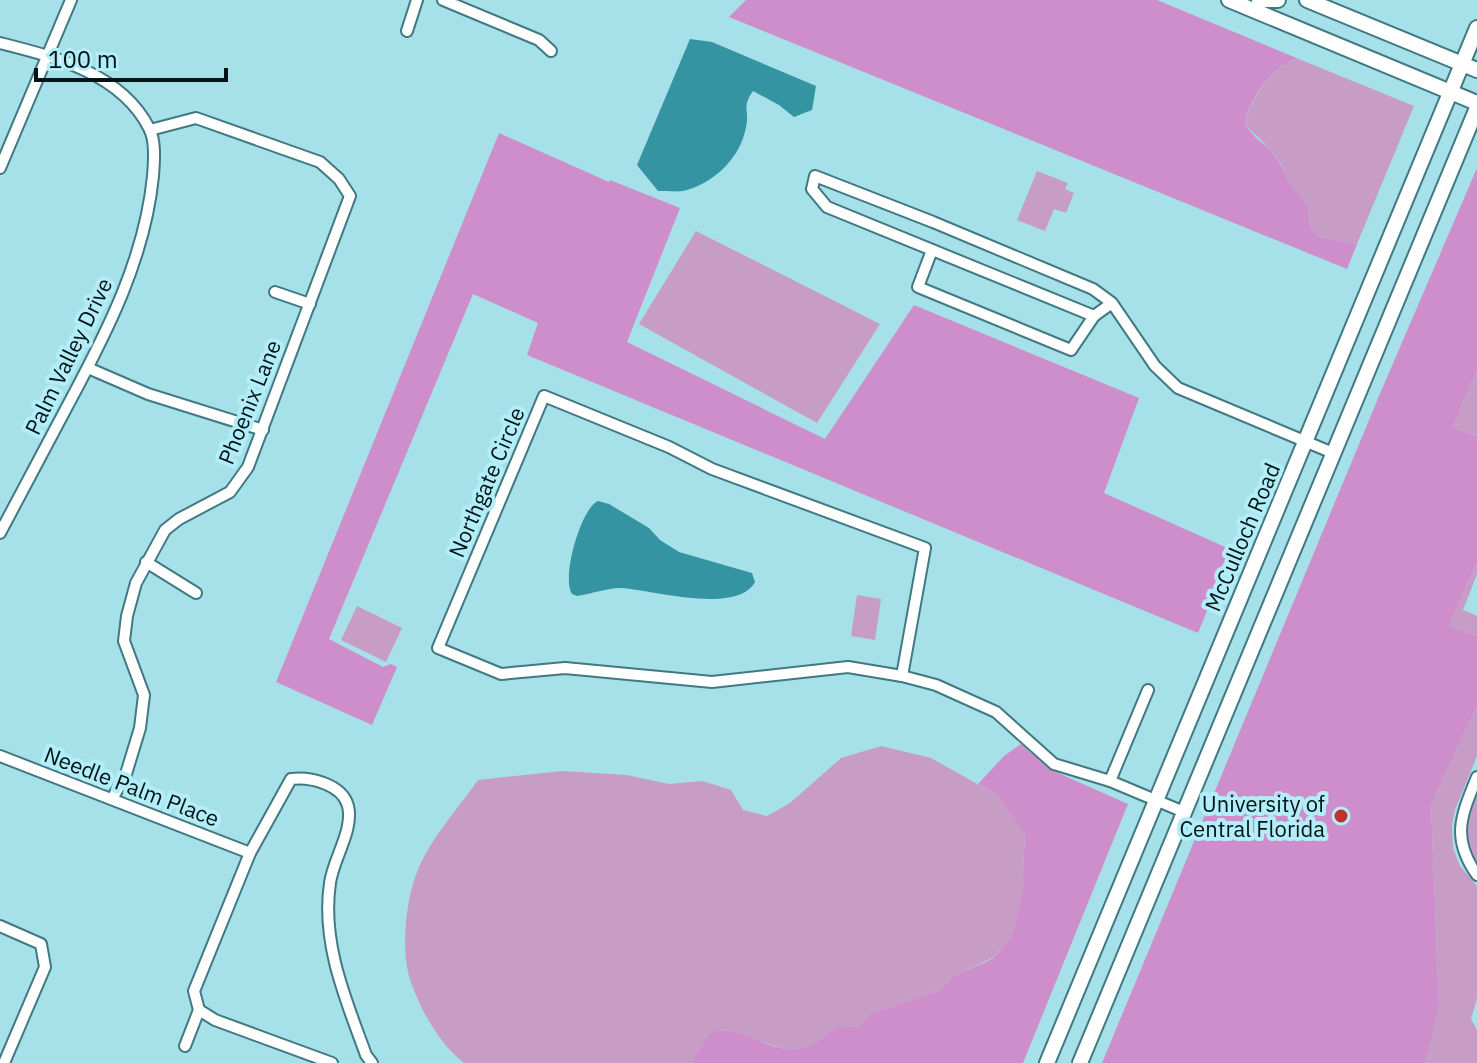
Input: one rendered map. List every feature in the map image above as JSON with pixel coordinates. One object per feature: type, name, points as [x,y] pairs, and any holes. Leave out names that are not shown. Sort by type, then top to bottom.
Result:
[{"type":"main road","points":[[1080,1063],[1477,106],[1450,91],[1229,0]]},
{"type":"main road","points":[[1259,0],[1278,0]]},
{"type":"main road","points":[[1307,0],[1477,70]]},
{"type":"main road","name":"McCulloch Road","points":[[1047,1063],[1477,28]]},
{"type":"street","points":[[0,168],[71,0]]},
{"type":"street","points":[[407,31],[417,0]]},
{"type":"street","points":[[443,0],[539,40],[551,51]]},
{"type":"street","points":[[0,43],[74,65],[119,90],[150,130]]},
{"type":"street","name":"Phoenix Lane","points":[[112,799],[126,774],[140,728],[144,695],[124,641],[136,583],[165,530],[179,519],[230,492],[248,467],[350,196],[339,179],[320,162],[196,118],[150,130]]},
{"type":"street","name":"Palm Valley Drive","points":[[0,533],[112,321],[123,292],[150,204],[154,159],[150,130]]},
{"type":"street","points":[[1094,316],[827,207],[812,189],[815,176],[1093,289],[1112,303],[1155,366],[1178,388],[1333,453]]},
{"type":"street","points":[[932,250],[918,287],[1071,350],[1094,316],[1112,303]]},
{"type":"street","points":[[275,292],[310,304]]},
{"type":"street","points":[[88,368],[148,394],[263,430]]},
{"type":"street","name":"Northgate Circle","points":[[902,676],[925,548],[712,469],[669,447],[544,396],[438,648],[501,674],[565,668],[712,682],[848,667],[902,676],[936,685],[996,712],[1054,764],[1110,781],[1184,812]]},
{"type":"street","points":[[146,562],[196,593]]},
{"type":"street","points":[[1110,781],[1148,690]]},
{"type":"street","name":"Needle Palm Place","points":[[0,756],[250,853]]},
{"type":"street","points":[[185,1046],[199,1010],[194,991],[250,853],[291,779],[305,777],[318,780],[341,793],[348,806],[348,825],[330,882],[328,911],[338,980],[369,1059],[357,1063]]},
{"type":"street","points":[[1477,777],[1460,824],[1461,843],[1477,875]]},
{"type":"street","points":[[0,926],[41,944],[45,967],[4,1063]]},
{"type":"street","points":[[199,1010],[215,1020],[332,1063]]},
{"type":"shaded area","points":[[746,0],[1157,0],[1299,59],[1281,67],[1264,84],[1251,105],[1245,125],[1269,148],[1282,166],[1288,180],[1308,207],[1310,225],[1316,236],[1357,244],[1347,269],[729,17]]},
{"type":"shaded area","points":[[1299,59],[1414,106],[1357,244],[1316,236],[1310,225],[1308,207],[1288,180],[1282,165],[1245,125],[1251,105],[1264,84],[1281,67]]},
{"type":"shaded area","points":[[499,133],[609,182],[680,208],[627,342],[825,439],[914,305],[1139,398],[1104,493],[1232,550],[1198,633],[527,355],[538,323],[473,294],[329,639],[383,667],[391,664],[397,667],[372,725],[276,682]]},
{"type":"shaded area","name":"University of Central Florida","points":[[1477,168],[1477,370],[1453,427],[1477,437],[1477,561],[1449,626],[1477,636],[1477,706],[1431,805],[1439,1006],[1426,1063],[1102,1063],[1379,396]]},
{"type":"shaded area","points":[[1037,171],[1068,183],[1065,189],[1074,193],[1066,213],[1054,209],[1045,231],[1017,220]]},
{"type":"shaded area","points":[[696,231],[880,324],[817,423],[639,324]]},
{"type":"shaded area","points":[[1477,370],[1477,437],[1453,427]]},
{"type":"shaded area","points":[[1477,561],[1477,574],[1463,610],[1477,616],[1477,636],[1449,626]]},
{"type":"shaded area","points":[[857,595],[881,599],[875,640],[851,636]]},
{"type":"shaded area","points":[[357,606],[402,628],[386,662],[341,640]]},
{"type":"shaded area","points":[[1477,706],[1477,756],[1455,810],[1452,826],[1453,848],[1460,866],[1477,886],[1477,999],[1471,1019],[1477,1030],[1477,1063],[1426,1063],[1439,1006],[1431,805]]},
{"type":"shaded area","points":[[1021,744],[1049,769],[1128,804],[1023,1063],[691,1063],[712,1031],[742,1034],[786,1049],[806,1047],[836,1029],[858,1028],[869,1014],[940,990],[952,977],[992,959],[1012,938],[1022,895],[1025,833],[997,795],[978,784],[1004,756]]},
{"type":"shaded area","points":[[881,746],[931,758],[997,795],[1025,832],[1022,895],[1013,938],[992,958],[952,977],[940,990],[869,1014],[858,1028],[836,1029],[799,1049],[781,1048],[713,1031],[691,1063],[464,1063],[430,1024],[413,988],[407,964],[405,938],[410,896],[429,848],[478,780],[562,771],[627,775],[669,784],[703,781],[731,790],[743,810],[767,816],[790,803],[841,758]]},
{"type":"shaded area","points":[[1477,796],[1477,863],[1469,846],[1468,830]]},
{"type":"water","points":[[690,39],[712,42],[816,86],[812,110],[794,117],[753,91],[747,102],[743,138],[724,168],[694,187],[680,191],[658,191],[637,165]]},
{"type":"water","points":[[598,501],[609,504],[649,528],[660,540],[679,552],[752,573],[755,582],[745,592],[713,599],[621,588],[577,596],[572,594],[569,574],[574,544],[585,516]]},
{"type":"place","name":"University of Central Florida","points":[[1341,816]]}]
